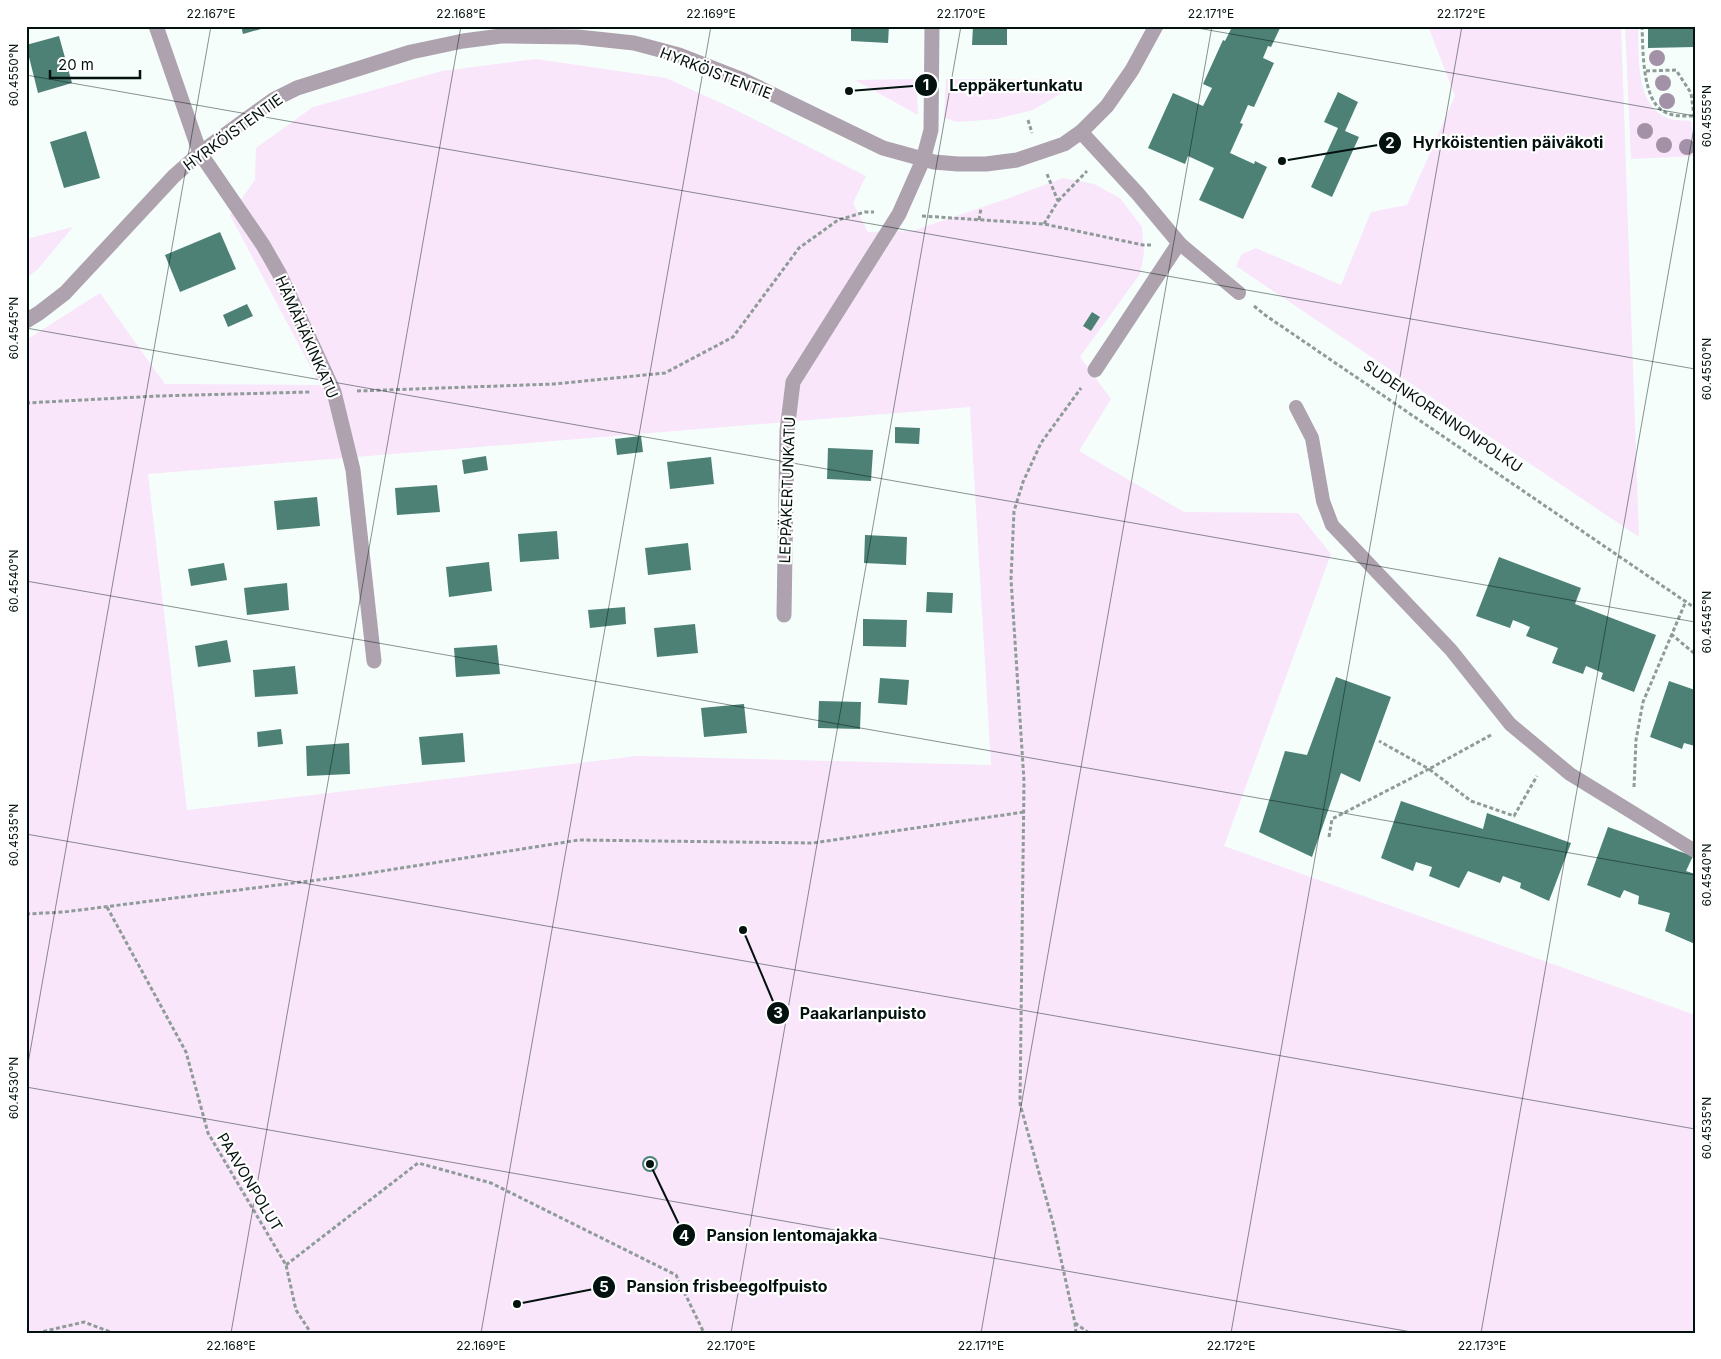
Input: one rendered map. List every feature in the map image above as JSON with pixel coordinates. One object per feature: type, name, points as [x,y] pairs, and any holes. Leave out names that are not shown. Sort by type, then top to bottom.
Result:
[{"type":"street","name":"HÄMÄHÄKINKATU","points":[[156,26],[200,153],[263,245],[279,273],[334,392],[353,470],[374,661]]},
{"type":"street","name":"LEPPÄKERTUNKATU","points":[[784,616],[787,431],[793,382],[899,214],[923,160],[931,130],[932,26]]},
{"type":"street","name":"HYRKÖISTENTIE","points":[[26,321],[64,293],[174,176],[200,153],[273,100],[297,88],[411,52],[463,41],[527,31],[634,43],[679,55],[743,80],[883,148],[923,160],[958,164],[986,164],[1017,160],[1064,144],[1081,132],[1107,106],[1132,70],[1156,26]]},
{"type":"street","points":[[1081,132],[1138,194],[1179,243],[1095,370]]},
{"type":"lane","points":[[1179,243],[1238,293]]},
{"type":"lane","points":[[1296,407],[1312,438],[1323,501],[1332,525],[1451,650],[1510,724],[1570,774],[1695,851]]},
{"type":"path","points":[[1642,26],[1646,71],[1649,95],[1654,104],[1663,111],[1675,116],[1694,118],[1691,94],[1676,70],[1646,71]]},
{"type":"path","points":[[979,220],[981,208]]},
{"type":"path","points":[[26,403],[158,396],[554,384],[665,373],[733,337],[800,248],[838,220],[865,212],[1044,224],[1143,245],[1179,243]]},
{"type":"path","name":"SUDENKORENNONPOLKU","points":[[1238,293],[1265,315],[1695,608]]},
{"type":"path","points":[[1076,1333],[1054,1223],[1020,1104],[1024,781],[1011,579],[1014,511],[1023,482],[1041,443],[1095,370]]},
{"type":"path","points":[[1634,812],[1636,740],[1642,702],[1686,601]]},
{"type":"path","points":[[1670,634],[1695,654]]},
{"type":"path","points":[[1329,837],[1332,819],[1429,769],[1510,724]]},
{"type":"path","points":[[1379,741],[1429,769],[1471,800],[1514,816],[1548,755]]},
{"type":"path","points":[[26,914],[107,907],[357,875],[579,840],[813,843],[1024,812]]},
{"type":"path","name":"PAAVONPOLUT","points":[[107,907],[186,1052],[208,1133],[286,1265],[296,1310],[311,1333]]},
{"type":"path","points":[[286,1265],[418,1163],[491,1183],[676,1275],[704,1333]]},
{"type":"path","points":[[37,1333],[84,1322],[113,1333]]},
{"type":"path","points":[[1075,1322],[1089,1333]]},
{"type":"shaded area","points":[[1428,26],[1621,26],[1639,537],[1236,266],[1242,254],[1256,248],[1341,285],[1371,212],[1407,205],[1455,96]]},
{"type":"shaded area","points":[[1625,26],[1638,26],[1641,78],[1649,102],[1657,112],[1667,118],[1691,121],[1695,138],[1695,156],[1631,159]]},
{"type":"shaded area","points":[[536,59],[666,78],[732,108],[866,176],[853,203],[868,232],[912,231],[1063,178],[1094,184],[1120,198],[1142,227],[1144,254],[1140,274],[1080,357],[1111,399],[1079,451],[1184,512],[1298,513],[1331,554],[1224,846],[1695,1015],[1695,1333],[26,1333],[26,340],[100,293],[165,384],[320,385],[230,215],[255,180],[256,148],[313,107],[442,71]],"holes":[[[970,407],[991,765],[637,756],[187,810],[148,474]]]},
{"type":"shaded area","points":[[916,79],[918,115],[855,80]]},
{"type":"shaded area","points":[[946,79],[1084,80],[1033,110],[997,119],[958,122],[944,118]]},
{"type":"shaded area","points":[[73,227],[37,270],[26,278],[26,239]]},
{"type":"building","points":[[241,26],[268,26],[268,27],[243,34]]},
{"type":"building","points":[[851,26],[889,26],[888,43],[851,41]]},
{"type":"building","points":[[973,26],[1007,26],[1007,45],[972,45]]},
{"type":"building","points":[[1225,26],[1281,26],[1271,47],[1268,46],[1263,58],[1274,63],[1254,107],[1248,105],[1240,123],[1243,124],[1230,153],[1254,164],[1255,161],[1267,167],[1243,219],[1199,200],[1214,168],[1188,156],[1185,164],[1148,148],[1173,93],[1203,106],[1212,88],[1203,84],[1223,40],[1225,41],[1231,29]]},
{"type":"building","points":[[1648,26],[1695,26],[1695,47],[1648,48]]},
{"type":"building","points":[[59,36],[72,83],[38,93],[26,45]]},
{"type":"building","points":[[1338,92],[1358,102],[1345,131],[1359,137],[1332,197],[1311,187],[1338,128],[1324,122]]},
{"type":"building","points":[[86,131],[100,178],[64,188],[50,142]]},
{"type":"building","points":[[220,232],[236,269],[180,292],[165,255]]},
{"type":"building","points":[[247,304],[253,316],[228,327],[223,315]]},
{"type":"building","points":[[1092,312],[1100,317],[1091,331],[1083,326]]},
{"type":"building","points":[[895,427],[920,428],[919,444],[895,443]]},
{"type":"building","points":[[641,436],[643,452],[617,455],[615,439]]},
{"type":"building","points":[[828,448],[873,450],[871,481],[827,479]]},
{"type":"building","points":[[486,456],[488,470],[464,474],[462,460]]},
{"type":"building","points":[[711,457],[714,484],[670,489],[667,462]]},
{"type":"building","points":[[437,485],[440,512],[397,515],[395,488]]},
{"type":"building","points":[[317,497],[320,526],[277,530],[274,501]]},
{"type":"building","points":[[557,531],[559,559],[520,562],[518,534]]},
{"type":"building","points":[[865,535],[907,537],[906,565],[864,563]]},
{"type":"building","points":[[688,543],[691,570],[648,575],[645,548]]},
{"type":"building","points":[[1499,557],[1581,588],[1575,604],[1656,635],[1634,692],[1601,679],[1603,673],[1586,666],[1583,674],[1552,663],[1558,648],[1526,636],[1530,627],[1513,620],[1510,628],[1476,616]]},
{"type":"building","points":[[489,562],[492,591],[449,597],[446,567]]},
{"type":"building","points":[[224,563],[227,580],[191,586],[188,569]]},
{"type":"building","points":[[287,583],[289,610],[247,615],[244,588]]},
{"type":"building","points":[[927,592],[953,593],[952,613],[926,612]]},
{"type":"building","points":[[625,607],[626,624],[590,628],[588,610]]},
{"type":"building","points":[[863,619],[907,620],[906,647],[863,646]]},
{"type":"building","points":[[695,624],[698,653],[657,657],[654,628]]},
{"type":"building","points":[[227,640],[231,662],[198,667],[195,646]]},
{"type":"building","points":[[497,645],[500,674],[456,677],[454,648]]},
{"type":"building","points":[[295,666],[298,694],[255,697],[253,670]]},
{"type":"building","points":[[1336,677],[1391,697],[1360,782],[1341,773],[1312,857],[1259,832],[1285,751],[1307,755]]},
{"type":"building","points":[[880,678],[909,680],[907,705],[878,703]]},
{"type":"building","points":[[1669,681],[1695,690],[1695,746],[1684,743],[1682,749],[1650,737]]},
{"type":"building","points":[[819,701],[861,702],[860,729],[818,728]]},
{"type":"building","points":[[744,704],[747,733],[704,737],[701,708]]},
{"type":"building","points":[[281,729],[283,744],[258,747],[257,732]]},
{"type":"building","points":[[463,733],[465,762],[422,765],[419,737]]},
{"type":"building","points":[[349,743],[350,774],[307,776],[306,746]]},
{"type":"building","points":[[1401,801],[1483,829],[1487,813],[1571,843],[1549,901],[1520,888],[1521,883],[1503,876],[1500,883],[1468,871],[1459,888],[1429,876],[1432,867],[1416,862],[1413,871],[1381,858]]},
{"type":"building","points":[[1608,827],[1693,856],[1686,871],[1695,874],[1695,944],[1665,931],[1670,913],[1638,904],[1639,896],[1624,890],[1620,898],[1587,885]]},
{"type":"building","points":[[650,1156],[656,1158],[658,1164],[656,1170],[650,1172],[644,1170],[642,1164],[644,1158]]},
{"type":"place","name":"Leppäkertunkatu","points":[[849,91]]},
{"type":"place","name":"Hyrköistentien päiväkoti","points":[[1282,161]]},
{"type":"place","name":"Paakarlanpuisto","points":[[743,930]]},
{"type":"place","name":"Pansion lentomajakka","points":[[650,1164]]},
{"type":"place","name":"Pansion frisbeegolfpuisto","points":[[517,1304]]}]
